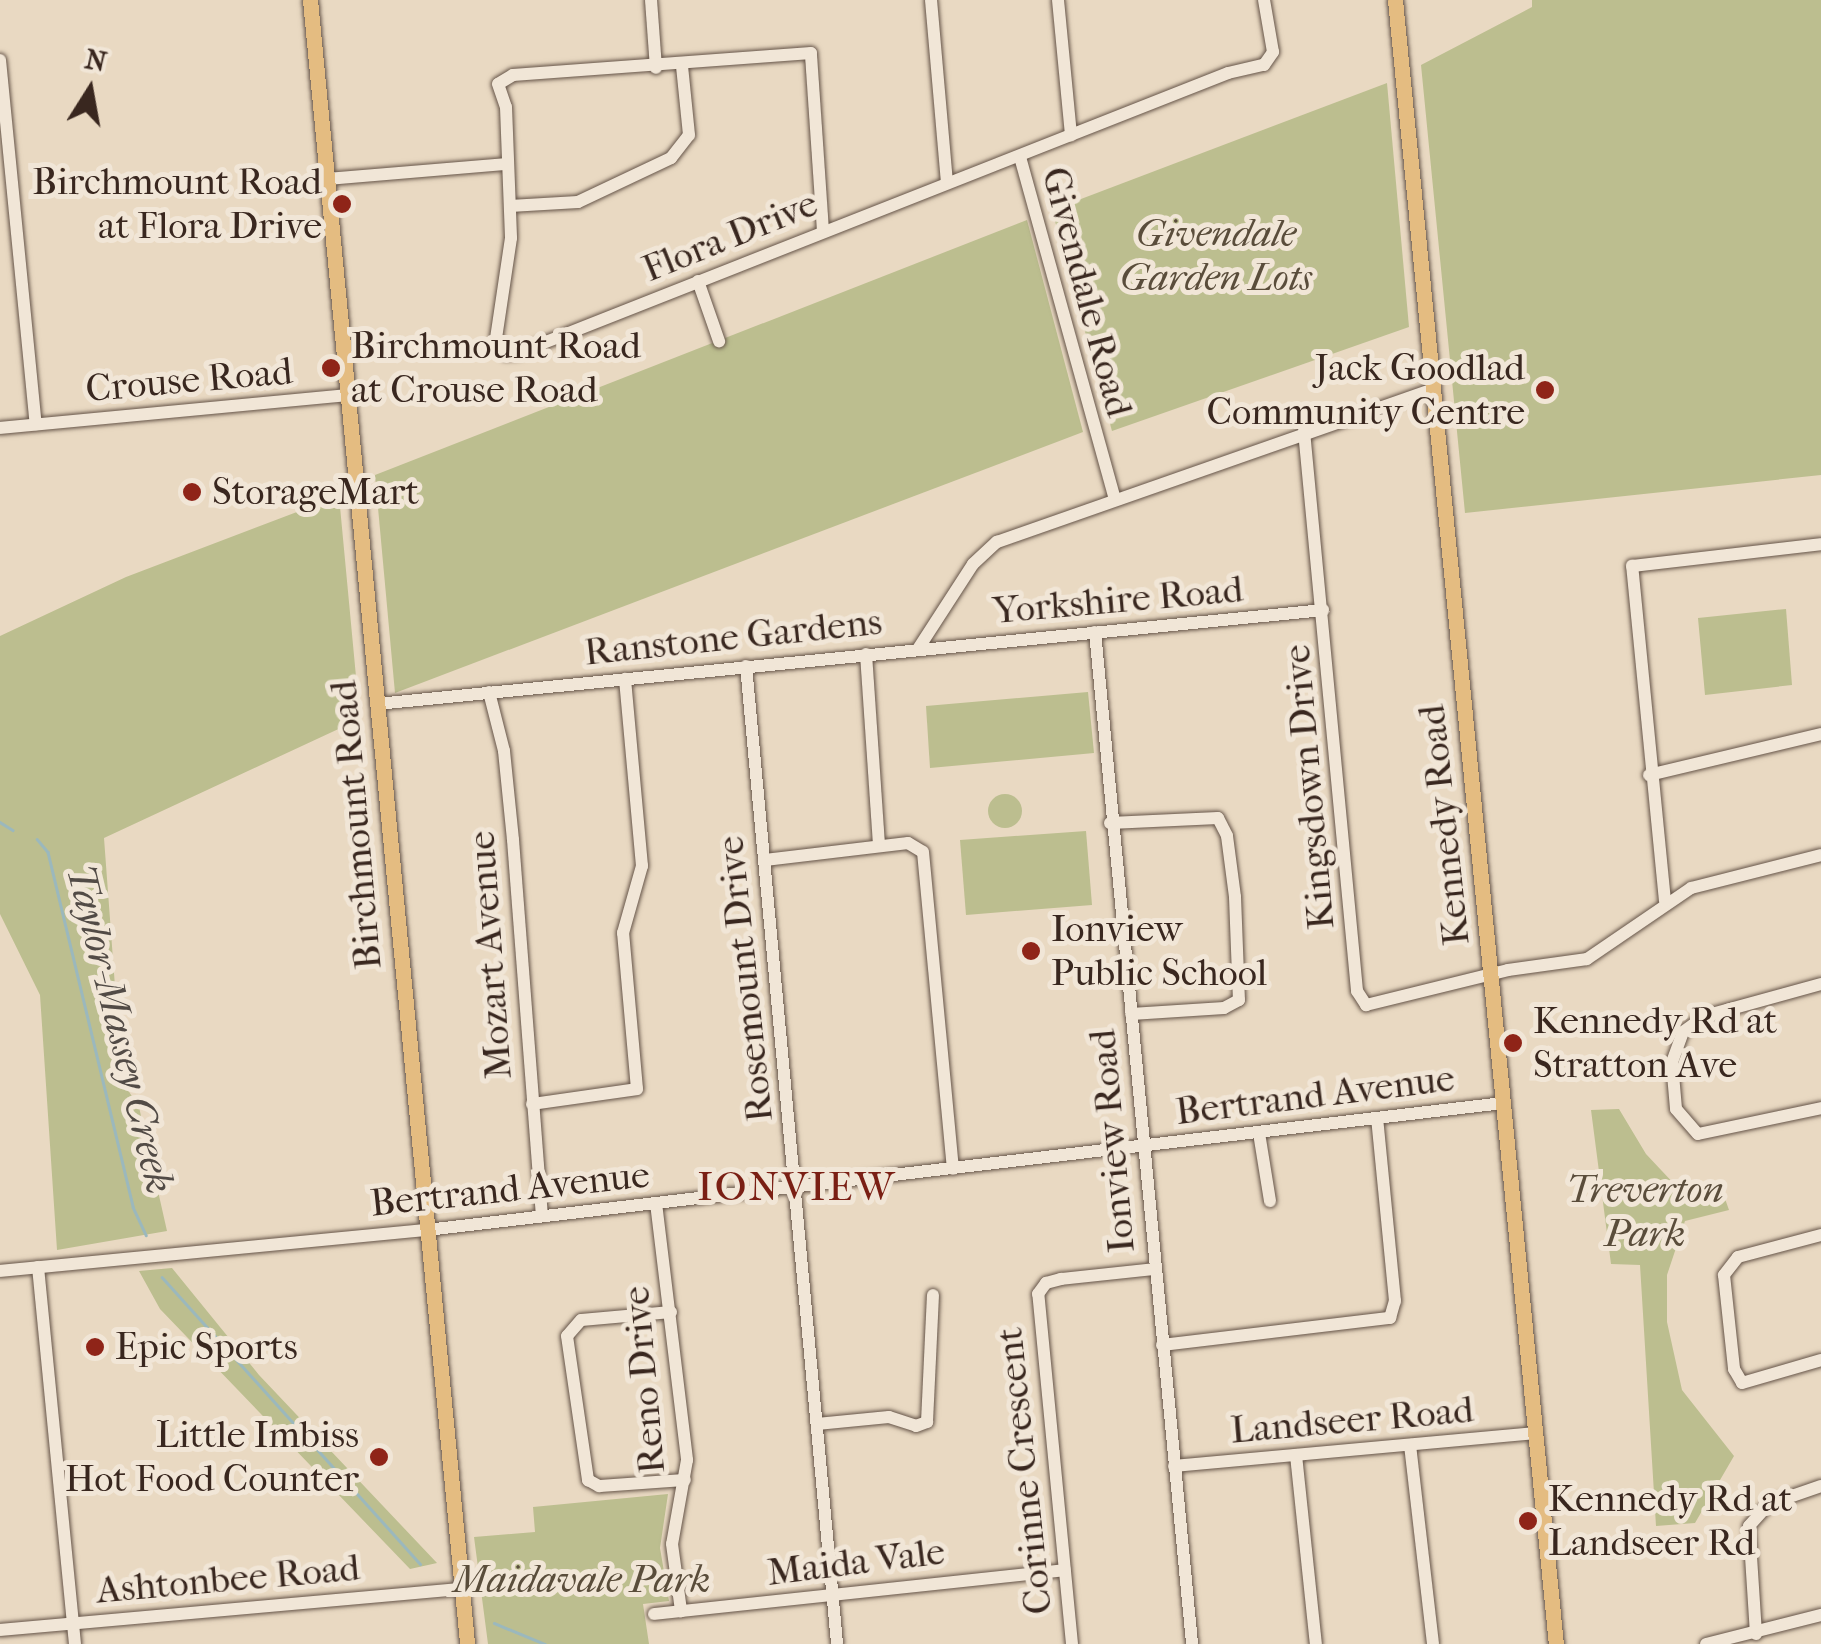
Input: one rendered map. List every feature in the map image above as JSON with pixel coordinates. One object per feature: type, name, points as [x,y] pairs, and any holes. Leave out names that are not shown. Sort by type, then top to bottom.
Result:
[{"type":"main road","name":"Birchmount Road","points":[[310,0],[467,1644]]},
{"type":"main road","name":"Kennedy Road","points":[[1394,0],[1556,1644]]},
{"type":"street","points":[[651,0],[656,68],[804,52],[814,56],[824,231]]},
{"type":"street","points":[[932,0],[946,182]]},
{"type":"street","name":"Flora Drive","points":[[656,68],[500,79],[510,206],[509,277],[496,338],[506,354],[946,182],[1264,66],[1273,52],[1264,0]]},
{"type":"street","points":[[1061,1],[1071,136]]},
{"type":"street","points":[[0,60],[36,424]]},
{"type":"street","points":[[510,206],[578,202],[670,158],[690,135],[682,66]]},
{"type":"street","name":"Givendale Road","points":[[1020,157],[1115,500]]},
{"type":"street","points":[[327,179],[508,164]]},
{"type":"street","points":[[698,281],[719,341]]},
{"type":"street","name":"Ranstone Gardens","points":[[377,704],[918,648],[986,550],[1016,533],[1434,389]]},
{"type":"street","name":"Crouse Road","points":[[0,428],[348,395]]},
{"type":"street","name":"Kingsdown Drive","points":[[1304,432],[1360,999],[1375,1007],[1491,976]]},
{"type":"street","points":[[1665,901],[1632,566],[1821,544]]},
{"type":"street","name":"Yorkshire Road","points":[[918,648],[1323,610]]},
{"type":"street","name":"Ionview Road","points":[[1095,632],[1110,824],[1192,1644]]},
{"type":"street","points":[[866,654],[879,846]]},
{"type":"street","name":"Rosemount Drive","points":[[746,666],[838,1644]]},
{"type":"street","points":[[532,1104],[637,1089],[623,933],[642,866],[625,679]]},
{"type":"street","name":"Mozart Avenue","points":[[489,692],[507,783],[542,1216]]},
{"type":"street","points":[[1650,775],[1821,734]]},
{"type":"street","points":[[1110,824],[1218,818],[1228,836],[1235,897],[1240,1000],[1224,1008],[1131,1014]]},
{"type":"street","points":[[765,860],[914,844],[923,852],[954,1169]]},
{"type":"street","points":[[1491,976],[1599,955],[1665,901],[1722,877],[1821,855]]},
{"type":"street","points":[[1821,984],[1706,1016],[1684,1032],[1672,1064],[1680,1120],[1698,1134],[1821,1108]]},
{"type":"street","name":"Bertrand Avenue","points":[[0,1271],[427,1230],[1503,1103]]},
{"type":"street","points":[[1162,1345],[1390,1318],[1395,1301],[1377,1119]]},
{"type":"street","points":[[1259,1133],[1270,1202]]},
{"type":"street","name":"Reno Drive","points":[[656,1203],[671,1312],[685,1480],[672,1544],[682,1610]]},
{"type":"street","points":[[1821,1235],[1738,1257],[1724,1275],[1734,1369],[1742,1383],[1821,1360]]},
{"type":"street","points":[[38,1267],[74,1644]]},
{"type":"street","name":"Corinne Crescent","points":[[1072,1644],[1038,1294],[1046,1283],[1061,1279],[1154,1269]]},
{"type":"street","points":[[817,1424],[889,1417],[916,1426],[928,1422],[933,1295]]},
{"type":"street","points":[[671,1312],[581,1320],[568,1336],[588,1480],[599,1486],[685,1480]]},
{"type":"street","name":"Landseer Road","points":[[1174,1466],[1535,1433]]},
{"type":"street","points":[[1410,1445],[1433,1644]]},
{"type":"street","points":[[1296,1455],[1316,1644]]},
{"type":"street","points":[[1756,1634],[1749,1526],[1769,1504],[1821,1486]]},
{"type":"street","name":"Maida Vale","points":[[654,1614],[1064,1570]]},
{"type":"street","name":"Ashtonbee Road","points":[[0,1630],[462,1590]]},
{"type":"street","points":[[1706,1644],[1821,1615]]},
{"type":"green space","points":[[1532,0],[1821,0],[1821,475],[1465,513],[1421,65],[1532,7]]},
{"type":"green space","name":"Givendale Garden Lots","points":[[1387,83],[1409,327],[1112,431],[1052,210]]},
{"type":"green space","points":[[1027,220],[1083,432],[395,693],[375,475]]},
{"type":"green space","points":[[339,496],[360,719],[104,838],[122,1081],[139,1107],[167,1231],[57,1250],[40,995],[0,914],[0,636],[126,577]]},
{"type":"green space","points":[[1786,609],[1792,685],[1705,695],[1698,618]]},
{"type":"green space","points":[[1088,692],[1094,753],[930,768],[926,706]]},
{"type":"green space","points":[[1005,794],[1017,799],[1022,811],[1017,823],[1005,828],[993,823],[988,811],[993,799]]},
{"type":"green space","points":[[1086,831],[1092,905],[966,915],[960,840]]},
{"type":"green space","name":"Treverton Park","points":[[1619,1109],[1646,1154],[1677,1187],[1723,1193],[1729,1210],[1685,1221],[1667,1275],[1667,1322],[1682,1390],[1734,1456],[1695,1523],[1656,1526],[1640,1265],[1611,1264],[1591,1110]]},
{"type":"green space","points":[[172,1268],[259,1375],[437,1563],[410,1569],[160,1309],[139,1271]]},
{"type":"green space","name":"Maidavale Park","points":[[668,1494],[660,1548],[669,1601],[643,1604],[649,1644],[488,1644],[474,1537],[535,1532],[533,1507]]},
{"type":"waterway","name":"Taylor-Massey Creek","points":[[0,822],[13,830]]},
{"type":"waterway","name":"Taylor-Massey Creek","points":[[37,839],[48,852],[133,1207],[146,1235]]},
{"type":"waterway","name":"Taylor-Massey Creek","points":[[162,1277],[420,1564]]},
{"type":"waterway","name":"Taylor-Massey Creek","points":[[494,1623],[545,1644]]},
{"type":"place","name":"Birchmount Road at Flora Drive","points":[[342,204]]},
{"type":"place","name":"Birchmount Road at Crouse Road","points":[[331,368]]},
{"type":"place","name":"Jack Goodlad Community Centre","points":[[1545,390]]},
{"type":"place","name":"StorageMart","points":[[192,492]]},
{"type":"place","name":"Ionview Public School","points":[[1031,951]]},
{"type":"place","name":"Kennedy Rd at Stratton Ave","points":[[1513,1043]]},
{"type":"place","name":"Epic Sports","points":[[95,1347]]},
{"type":"place","name":"Little Imbiss Hot Food Counter","points":[[379,1457]]},
{"type":"place","name":"Kennedy Rd at Landseer Rd","points":[[1528,1521]]},
{"type":"district","name":"IONVIEW","points":[[797,1187]]}]
